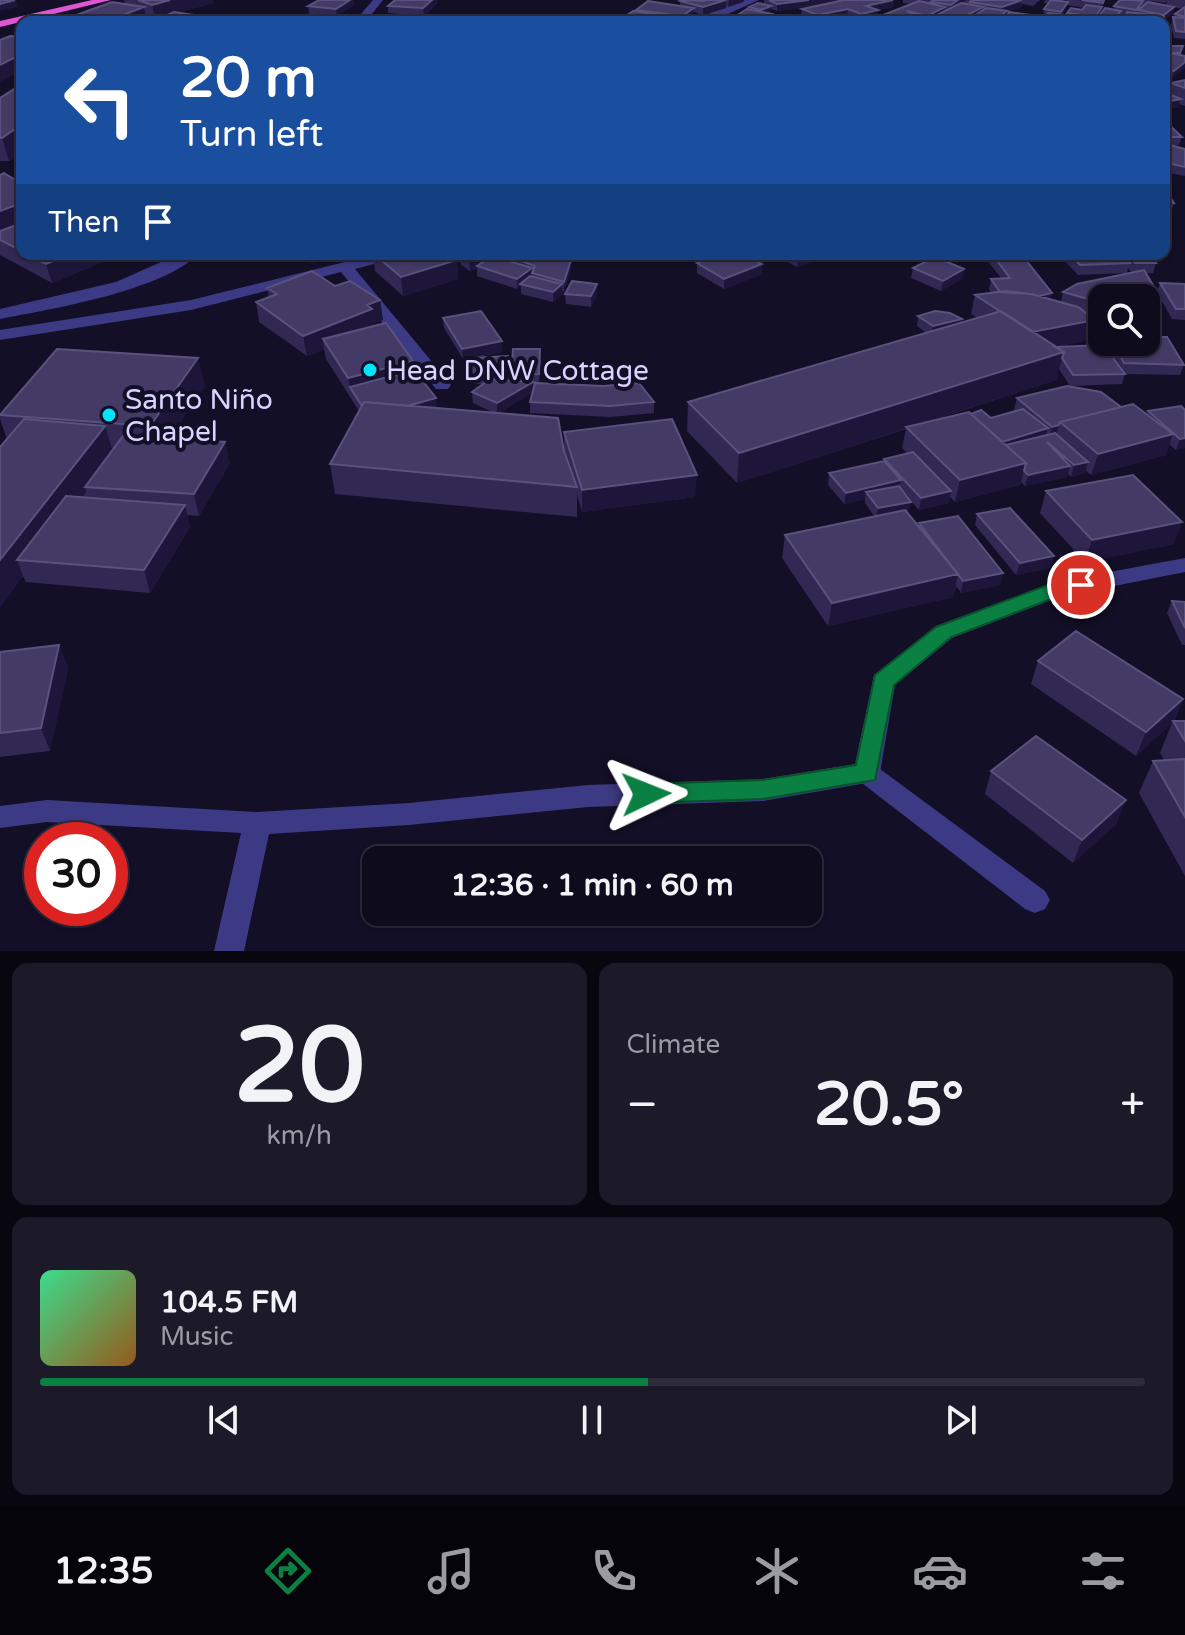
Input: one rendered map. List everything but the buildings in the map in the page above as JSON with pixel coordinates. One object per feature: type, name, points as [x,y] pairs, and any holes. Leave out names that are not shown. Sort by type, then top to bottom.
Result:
[{"type":"highway","points":[[55,16],[106,0]]},
{"type":"highway","points":[[42,16],[68,11]]},
{"type":"street","points":[[365,16],[378,0]]},
{"type":"street","points":[[712,16],[754,0]]},
{"type":"street","points":[[0,314],[96,295],[181,260]]},
{"type":"street","points":[[0,335],[191,305],[370,260]]},
{"type":"street","points":[[344,266],[442,385]]},
{"type":"street","points":[[867,773],[883,681],[944,632],[1055,590],[1185,565]]},
{"type":"street","points":[[0,817],[47,811],[257,823],[409,814],[588,796],[763,790],[867,773],[1035,900]]},
{"type":"street","points":[[229,951],[257,823]]},
{"type":"place","name":"Head DNW Cottage","points":[[370,370]]},
{"type":"place","name":"Santo Niño Chapel","points":[[109,415]]},
{"type":"route","points":[[646,794],[763,790],[867,773],[883,681],[944,632],[1055,590],[1081,585]]}]
